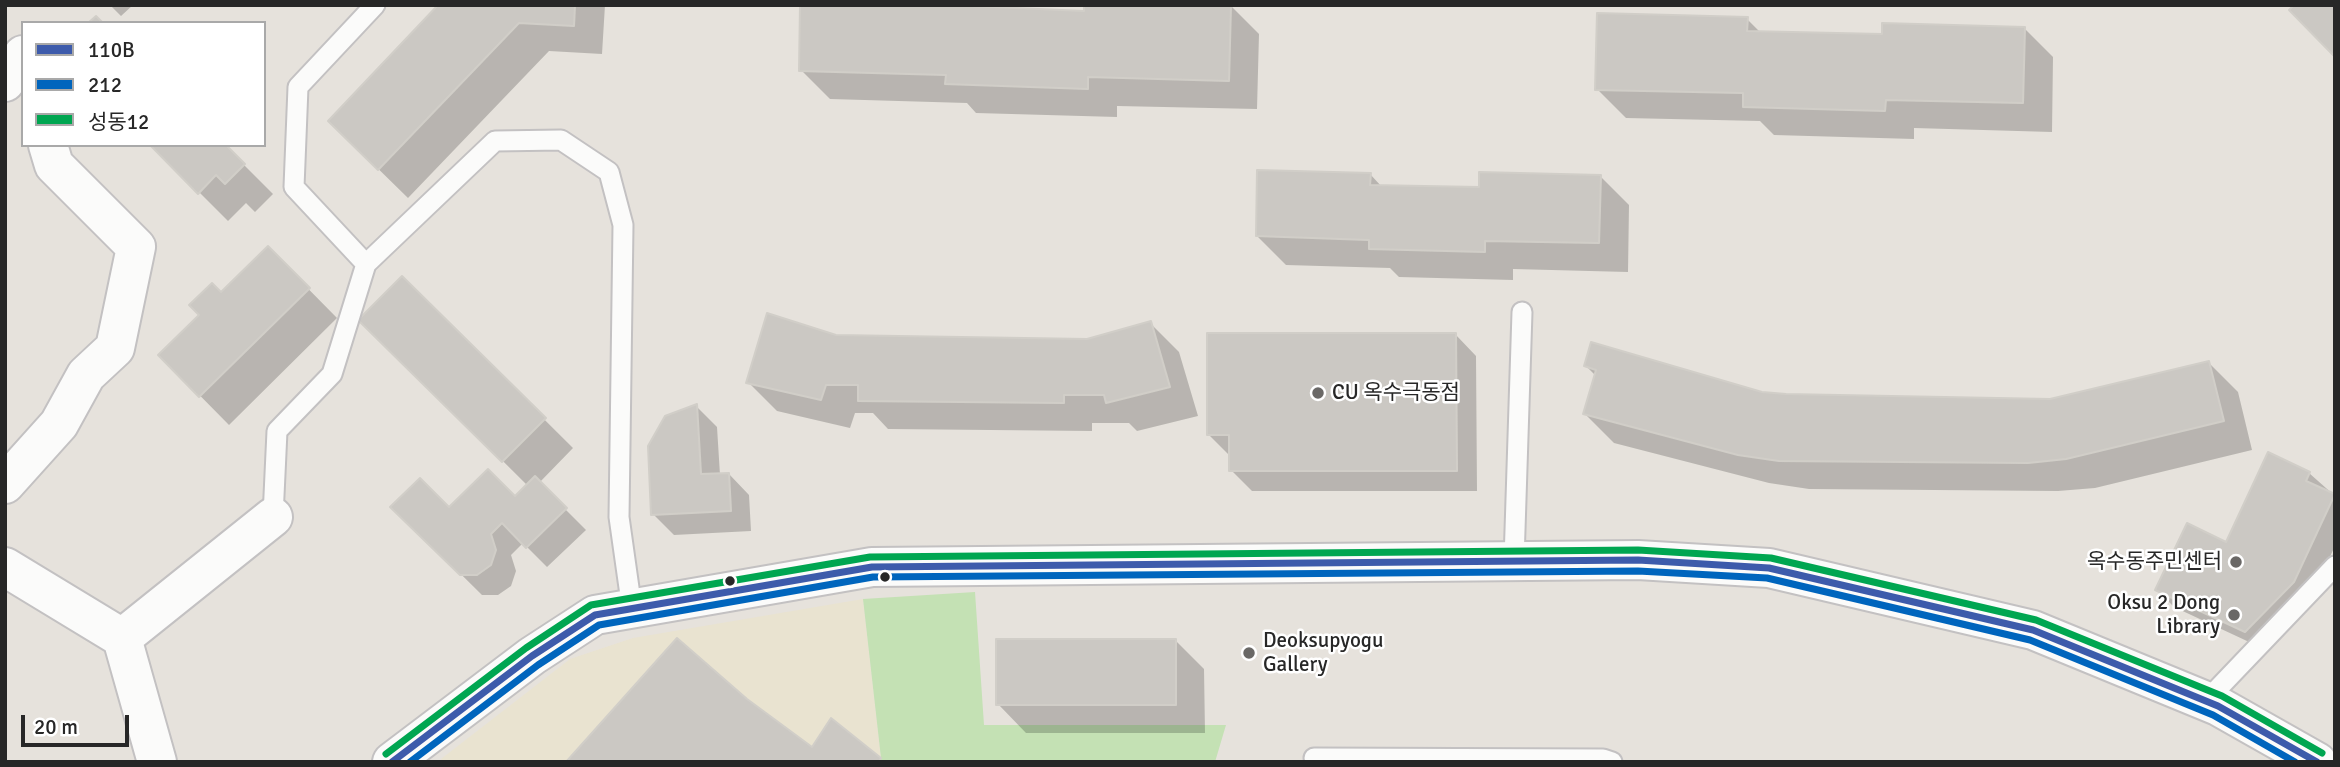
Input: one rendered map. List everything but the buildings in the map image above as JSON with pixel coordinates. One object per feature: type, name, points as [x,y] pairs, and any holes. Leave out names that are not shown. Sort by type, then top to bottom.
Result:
[{"type":"main road","points":[[5,82],[21,57]]},
{"type":"main road","points":[[5,484],[59,424],[86,375],[116,348],[136,247],[54,165],[49,147]]},
{"type":"main road","points":[[122,638],[273,517]]},
{"type":"main road","points":[[391,762],[532,656],[596,615],[872,567],[1638,560],[1769,568],[2033,630],[2206,701],[2316,762]]},
{"type":"main road","points":[[5,567],[122,638],[157,762]]},
{"type":"lane","points":[[366,264],[294,187],[298,87],[375,5]]},
{"type":"lane","points":[[273,517],[277,431],[332,374],[366,264],[495,141],[561,140],[609,172],[623,225],[619,517],[632,609]]},
{"type":"lane","points":[[1514,561],[1522,312]]},
{"type":"lane","points":[[2206,701],[2335,566]]},
{"type":"lane","points":[[1314,758],[1603,759],[1612,762]]},
{"type":"shaded area","points":[[863,599],[881,758],[879,762],[443,762],[441,759],[570,659],[633,638]]},
{"type":"green space","points":[[975,592],[984,725],[1226,725],[1215,762],[879,762],[881,758],[863,599]]},
{"type":"transit line","name":"성동12","points":[[386,754],[526,648],[591,605],[870,557],[1638,550],[1771,558],[2036,620],[2222,696],[2322,753]]},
{"type":"transit line","name":"110B","points":[[392,762],[532,656],[595,615],[872,567],[1638,560],[1769,568],[2033,630],[2218,706],[2317,762]]},
{"type":"transit line","name":"212","points":[[410,762],[538,665],[599,625],[873,577],[1638,571],[1767,578],[2030,640],[2213,715],[2295,762]]},
{"type":"place","name":"CU 옥수극동점","points":[[1318,393]]},
{"type":"place","name":"옥수동주민센터","points":[[2236,562]]},
{"type":"place","name":"Oksu 2 Dong Library","points":[[2234,615]]},
{"type":"place","name":"Deoksupyogu Gallery","points":[[1249,653]]}]
